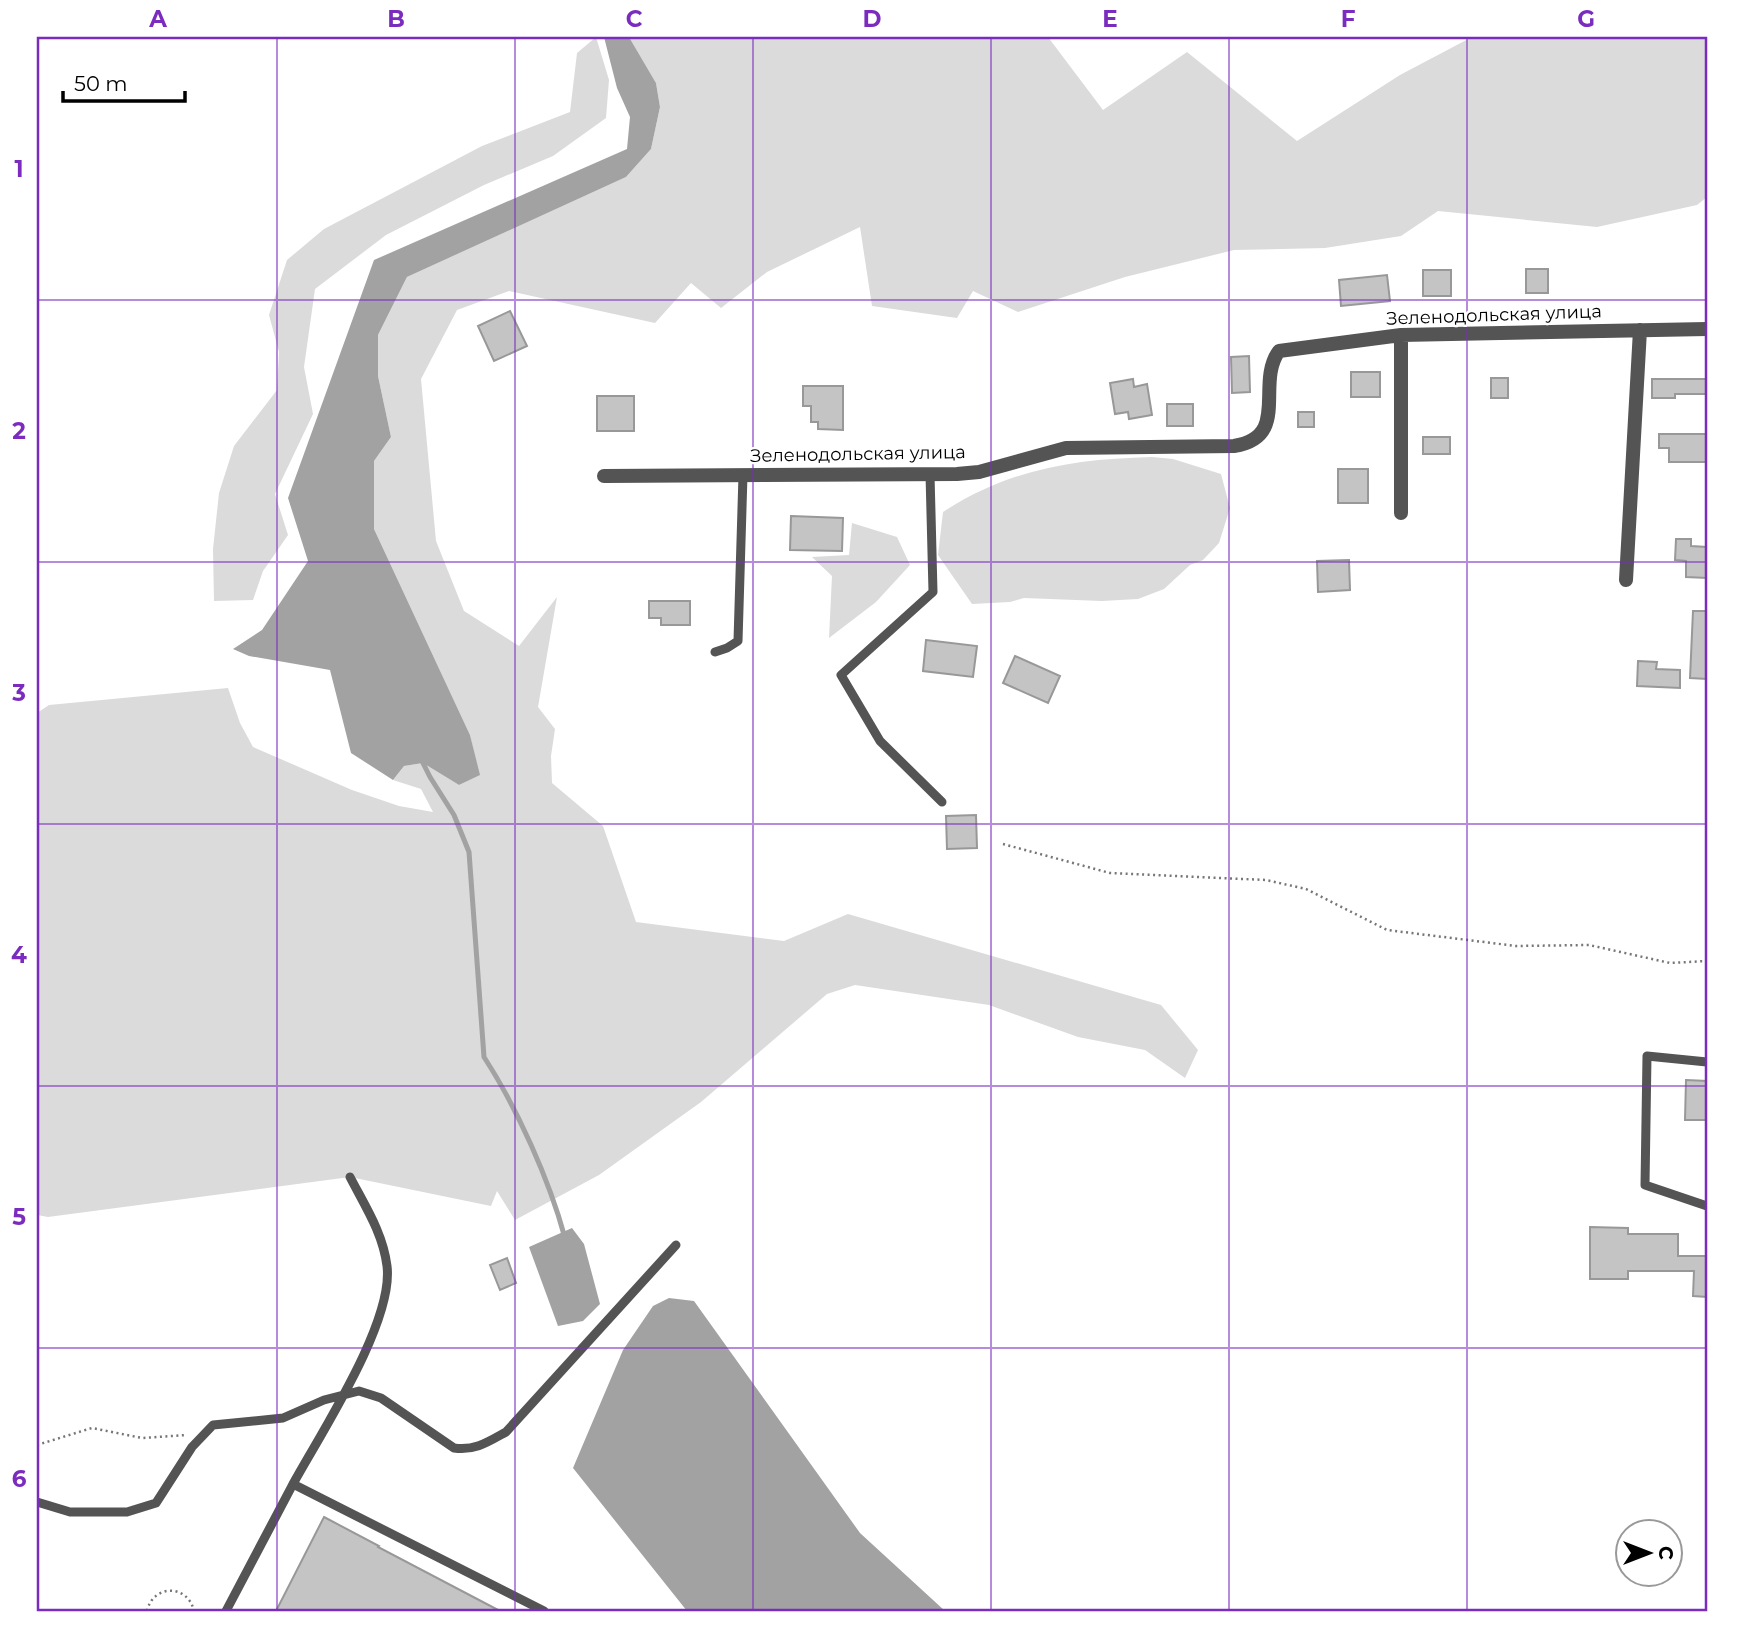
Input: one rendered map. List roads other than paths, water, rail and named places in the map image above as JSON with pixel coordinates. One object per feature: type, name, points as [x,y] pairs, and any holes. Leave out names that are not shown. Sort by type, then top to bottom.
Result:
[{"type":"street","name":"Зеленодольская улица","points":[[604,476],[979,472],[1066,448],[1183,448],[1250,444],[1261,435],[1268,419],[1271,362],[1279,351],[1401,335],[1707,329]]},
{"type":"street","points":[[1626,580],[1640,330]]},
{"type":"street","points":[[1401,335],[1401,513]]},
{"type":"lane","points":[[930,474],[933,592],[841,675],[880,741],[942,802]]},
{"type":"lane","points":[[715,652],[738,641],[743,475]]},
{"type":"lane","points":[[1707,1062],[1647,1056],[1645,1172],[1645,1185],[1707,1206]]},
{"type":"lane","points":[[226,1611],[362,1360],[384,1301],[388,1268],[381,1236],[350,1177]]},
{"type":"lane","points":[[37,1502],[71,1512],[127,1512],[156,1503],[192,1447],[213,1425],[283,1418],[359,1391],[382,1398],[454,1448],[466,1450],[480,1447],[506,1432],[676,1245]]},
{"type":"lane","points":[[293,1484],[544,1611]]},
{"type":"waterway","points":[[420,757],[454,815],[469,852],[484,1057],[531,1144],[565,1238]]}]
